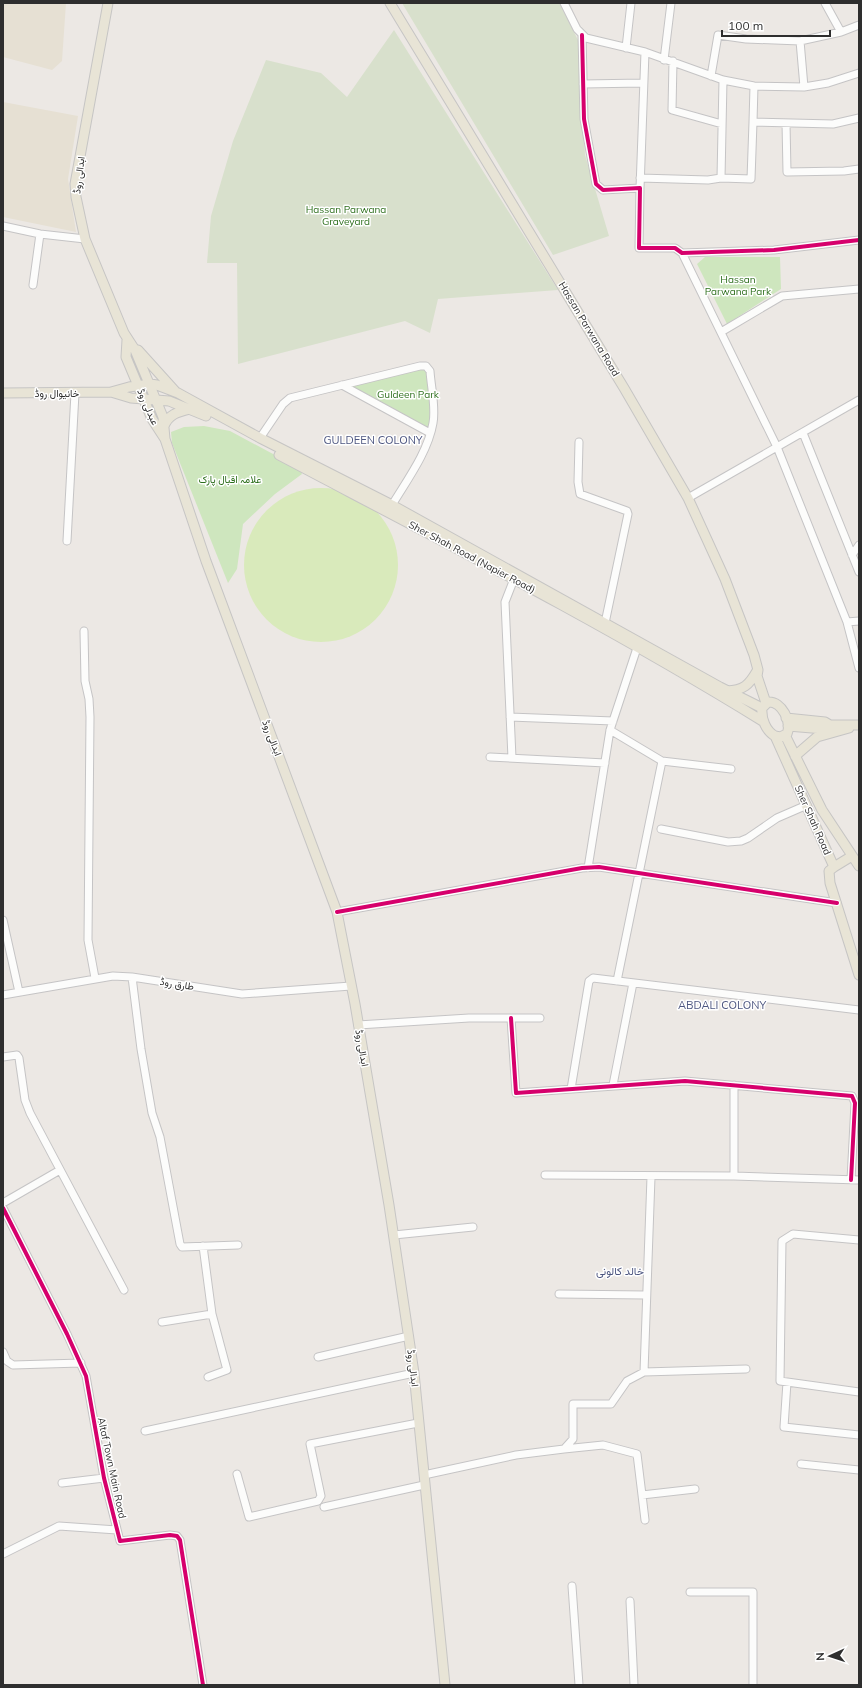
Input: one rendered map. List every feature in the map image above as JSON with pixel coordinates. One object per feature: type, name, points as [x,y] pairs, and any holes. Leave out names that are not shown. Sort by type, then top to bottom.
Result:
[{"type":"main road","name":"ابدالی روڈ","points":[[108,3],[76,184],[76,197],[85,240],[127,340]]},
{"type":"main road","name":"Hassan Parwana Road","points":[[390,3],[624,388],[688,498],[725,579],[754,655],[758,670],[762,674],[766,704],[764,722]]},
{"type":"main road","name":"عبدلی روڈ","points":[[127,340],[135,350],[163,417],[165,439]]},
{"type":"main road","name":"عبدلی روڈ","points":[[127,340],[126,357],[156,427],[165,439]]},
{"type":"main road","points":[[127,340],[178,393],[210,415]]},
{"type":"main road","points":[[138,386],[150,384],[157,385],[178,393]]},
{"type":"main road","name":"خانیوال روڈ","points":[[3,393],[111,392],[138,386]]},
{"type":"main road","name":"خانیوال روڈ","points":[[111,392],[131,398],[143,398]]},
{"type":"main road","points":[[143,398],[169,401],[210,415]]},
{"type":"main road","points":[[164,426],[172,415],[190,409]]},
{"type":"main road","name":"Sher Shah Road (Napier Road)","points":[[210,415],[260,438],[514,578],[637,648],[721,690]]},
{"type":"main road","name":"Sher Shah Road (Napier Road)","points":[[210,415],[356,491],[392,505],[605,623],[721,690],[731,702],[764,722]]},
{"type":"main road","name":"ابدالی روڈ","points":[[165,439],[206,561],[337,912],[394,1235],[414,1373],[445,1685]]},
{"type":"main road","points":[[721,690],[743,689],[750,683],[758,670]]},
{"type":"main road","points":[[721,690],[766,704],[780,706],[787,722],[788,732],[785,735],[775,736]]},
{"type":"main road","name":"Sher Shah Road","points":[[764,722],[770,733],[775,736],[834,867],[852,856],[822,810],[785,735]]},
{"type":"main road","points":[[787,722],[824,729],[830,725],[858,725]]},
{"type":"main road","points":[[795,756],[817,737],[858,725]]},
{"type":"main road","points":[[852,856],[859,866]]},
{"type":"main road","points":[[834,867],[829,871],[829,876],[859,976]]},
{"type":"street","points":[[564,3],[582,35],[586,38],[645,52],[723,80],[754,86],[804,87],[828,83],[859,73]]},
{"type":"street","points":[[626,48],[631,3]]},
{"type":"street","points":[[664,60],[671,3]]},
{"type":"street","points":[[824,3],[841,32]]},
{"type":"street","points":[[710,76],[718,35],[746,39],[800,41],[841,32],[859,25]]},
{"type":"street","points":[[582,35],[586,131],[596,184],[603,190],[640,188]]},
{"type":"street","points":[[800,41],[804,87]]},
{"type":"street","points":[[645,52],[639,248],[676,248],[682,253],[777,447],[847,622],[859,668]]},
{"type":"street","points":[[673,61],[672,110],[722,124]]},
{"type":"street","points":[[720,178],[723,80]]},
{"type":"street","points":[[583,84],[643,83]]},
{"type":"street","points":[[640,178],[708,180],[720,178],[751,179],[754,86]]},
{"type":"street","points":[[753,122],[833,124],[859,118]]},
{"type":"street","points":[[786,123],[787,172],[844,171],[859,169]]},
{"type":"street","points":[[3,226],[40,234],[85,240]]},
{"type":"street","points":[[33,285],[40,234]]},
{"type":"street","points":[[682,253],[774,250],[859,240]]},
{"type":"street","points":[[721,332],[782,296],[859,289]]},
{"type":"street","points":[[260,438],[286,400],[420,366],[426,366],[430,370],[433,422],[420,457],[392,505]]},
{"type":"street","points":[[342,385],[430,433]]},
{"type":"street","points":[[67,541],[75,393]]},
{"type":"street","points":[[688,498],[777,447],[858,404]]},
{"type":"street","points":[[803,433],[859,572]]},
{"type":"street","points":[[579,442],[578,482],[580,494],[627,511],[628,514],[605,623]]},
{"type":"street","points":[[852,555],[859,545]]},
{"type":"street","points":[[512,758],[505,602],[514,578]]},
{"type":"street","points":[[847,622],[859,621]]},
{"type":"street","points":[[84,630],[84,681],[89,699],[90,717],[88,940],[95,978]]},
{"type":"street","points":[[588,868],[610,730],[637,648]]},
{"type":"street","points":[[510,718],[613,720]]},
{"type":"street","points":[[610,730],[662,761],[731,769]]},
{"type":"street","points":[[490,757],[604,763]]},
{"type":"street","points":[[618,981],[662,761]]},
{"type":"street","points":[[661,829],[728,842],[741,841],[748,838],[777,818],[807,805]]},
{"type":"street","points":[[337,912],[599,867],[837,903]]},
{"type":"street","points":[[3,920],[19,992]]},
{"type":"street","name":"طارق روڈ","points":[[3,995],[113,976],[132,977],[242,994],[351,986]]},
{"type":"street","points":[[132,977],[141,1049],[152,1113],[160,1137],[173,1199],[178,1240],[182,1247],[238,1245]]},
{"type":"street","points":[[571,1089],[589,981],[593,978],[859,1010]]},
{"type":"street","points":[[613,1086],[633,983]]},
{"type":"street","points":[[358,1025],[469,1018],[540,1018]]},
{"type":"street","points":[[511,1018],[516,1093],[685,1081],[852,1096],[856,1103],[851,1180]]},
{"type":"street","points":[[3,1056],[17,1055],[19,1058],[25,1100],[60,1170],[124,1290]]},
{"type":"street","points":[[734,1085],[734,1176]]},
{"type":"street","points":[[3,1203],[60,1170]]},
{"type":"street","points":[[545,1175],[651,1177],[734,1176],[859,1180]]},
{"type":"street","points":[[644,1372],[645,1295],[651,1177]]},
{"type":"street","name":"Altaf Town Main Road","points":[[3,1208],[86,1376],[104,1478],[120,1540],[122,1542],[170,1535],[177,1536],[180,1540],[203,1685]]},
{"type":"street","points":[[394,1235],[473,1227]]},
{"type":"street","points":[[859,1240],[793,1234],[782,1241],[780,1381],[859,1392]]},
{"type":"street","points":[[203,1246],[212,1314],[227,1370],[208,1377]]},
{"type":"street","points":[[559,1294],[645,1295]]},
{"type":"street","points":[[162,1322],[212,1314]]},
{"type":"street","points":[[318,1357],[408,1336]]},
{"type":"street","points":[[3,1352],[7,1361],[12,1365],[81,1364]]},
{"type":"street","points":[[564,1448],[573,1439],[573,1404],[611,1404],[628,1382],[644,1372],[746,1369]]},
{"type":"street","points":[[145,1431],[414,1373]]},
{"type":"street","points":[[787,1382],[784,1427],[859,1436]]},
{"type":"street","points":[[237,1474],[249,1516],[318,1501],[321,1496],[310,1444],[418,1423]]},
{"type":"street","points":[[424,1475],[516,1455],[603,1444],[637,1454],[645,1520]]},
{"type":"street","points":[[801,1464],[859,1470]]},
{"type":"street","points":[[62,1484],[104,1478]]},
{"type":"street","points":[[324,1507],[424,1485]]},
{"type":"street","points":[[642,1495],[694,1489]]},
{"type":"street","points":[[3,1554],[59,1526],[117,1530]]},
{"type":"street","points":[[572,1586],[579,1685]]},
{"type":"street","points":[[690,1592],[753,1592],[753,1685]]},
{"type":"street","points":[[630,1601],[634,1685]]},
{"type":"shaded area","points":[[3,3],[66,3],[62,61],[52,70],[3,57]]},
{"type":"shaded area","points":[[3,102],[78,116],[68,179],[76,232],[3,217]]},
{"type":"green space","points":[[402,3],[559,3],[578,40],[585,155],[609,236],[553,255]]},
{"type":"green space","name":"Hassan Parwana Graveyard","points":[[394,30],[558,290],[438,299],[430,333],[405,321],[238,364],[237,263],[207,263],[211,216],[233,141],[266,60],[321,73],[347,97]]},
{"type":"green space","name":"Hassan Parwana Park","points":[[705,257],[780,257],[781,289],[727,324],[697,264]]},
{"type":"green space","name":"Guldeen Park","points":[[420,366],[430,371],[432,388],[430,433],[342,385]]},
{"type":"green space","name":"علامہ اقبال پارک","points":[[204,426],[230,431],[299,468],[302,474],[275,494],[243,524],[237,569],[228,583],[172,443],[171,432],[184,427]]},
{"type":"green space","points":[[313,488],[329,488],[343,491],[357,497],[370,505],[381,516],[395,543],[398,565],[397,580],[389,601],[381,614],[370,625],[343,639],[329,642],[313,642],[299,639],[285,633],[272,625],[261,614],[247,587],[244,573],[244,557],[247,543],[253,529],[261,516],[272,505],[299,491]]},
{"type":"cycle path","points":[[582,35],[584,119],[596,184],[603,190],[640,188],[639,248],[675,248],[682,253],[774,250],[859,240]]},
{"type":"cycle path","points":[[337,912],[582,868],[599,867],[837,903]]},
{"type":"cycle path","points":[[511,1018],[516,1093],[685,1081],[852,1096],[855,1103],[851,1180]]},
{"type":"cycle path","points":[[3,1208],[67,1334],[86,1376],[104,1478],[120,1541],[170,1535],[177,1536],[180,1540],[203,1685]]},
{"type":"district","name":"GULDEEN COLONY","points":[[373,440]]},
{"type":"district","name":"ABDALI COLONY","points":[[722,1005]]},
{"type":"district","name":"خالد کالونی","points":[[620,1271]]}]
